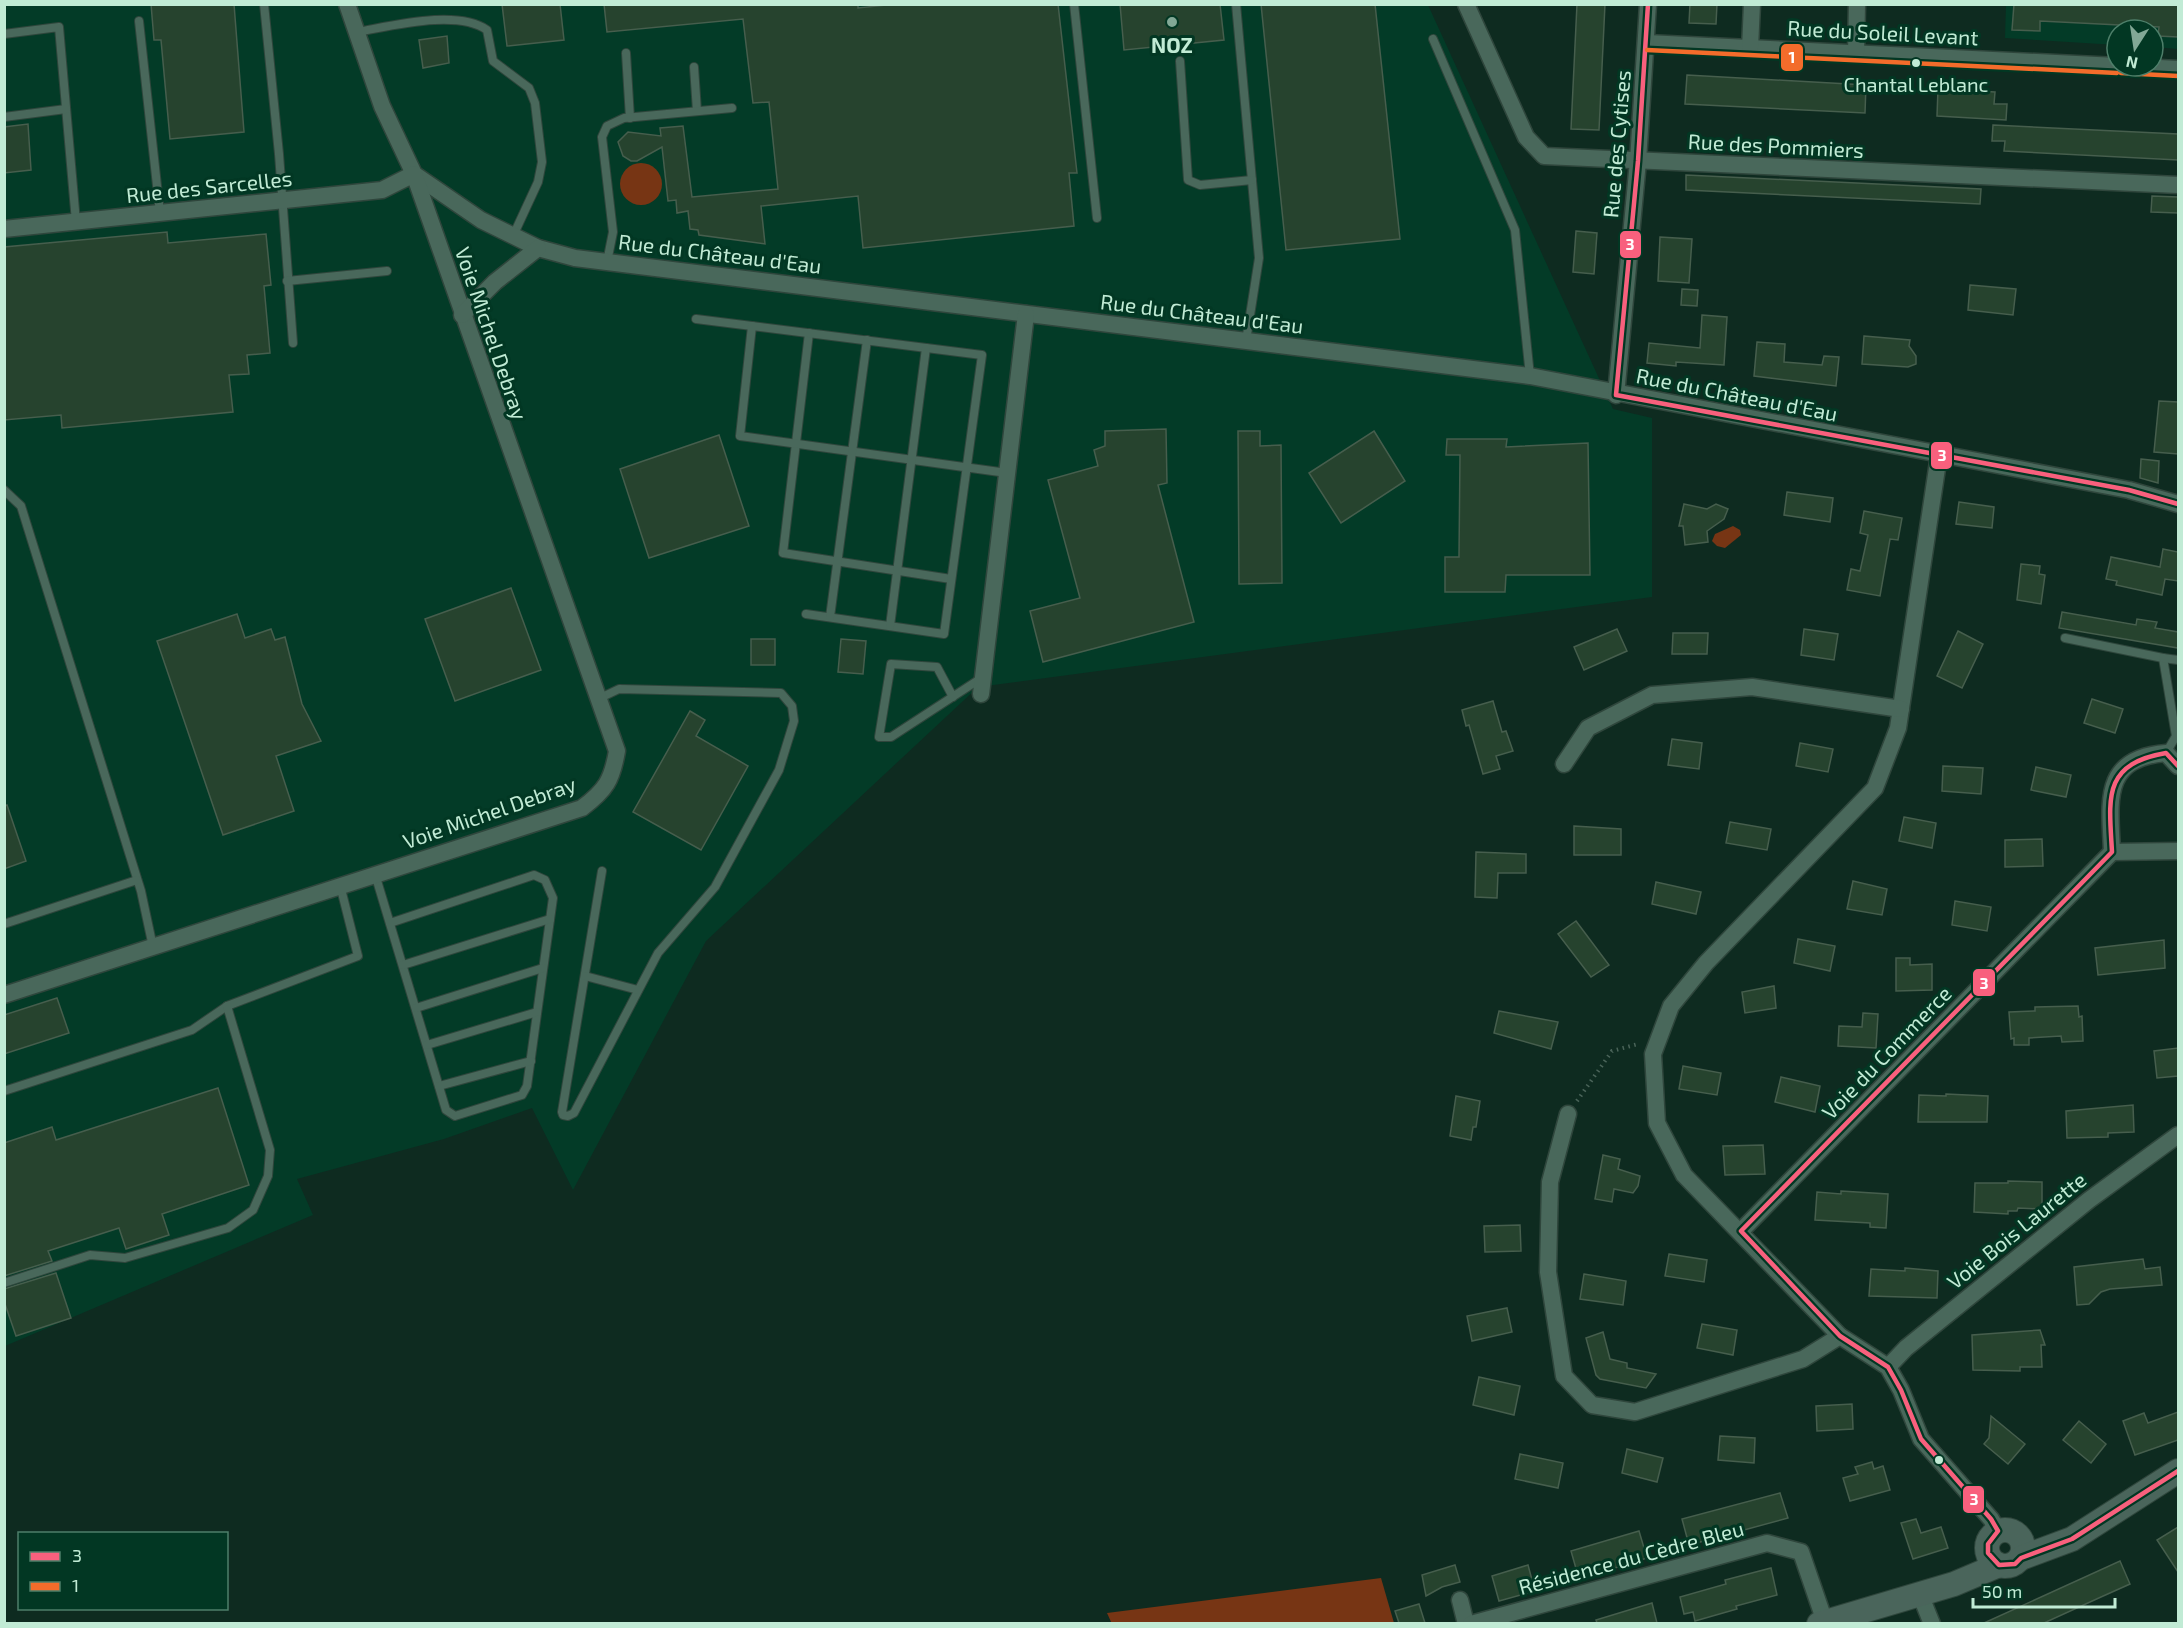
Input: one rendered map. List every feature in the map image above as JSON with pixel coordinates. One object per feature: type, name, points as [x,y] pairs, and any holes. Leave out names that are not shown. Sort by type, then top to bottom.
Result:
[{"type":"main road","points":[[1822,1623],[1967,1578],[2008,1555],[2047,1549],[2072,1539],[2178,1471]]},
{"type":"main road","points":[[1998,1531],[1988,1544],[2008,1555]]},
{"type":"street","points":[[347,4],[382,106],[414,174]]},
{"type":"street","name":"Rue des Pommiers","points":[[1466,4],[1526,137],[1544,156],[2178,185]]},
{"type":"street","name":"Rue des Cytises","points":[[1616,395],[1638,161],[1648,4]]},
{"type":"street","points":[[1750,48],[1752,4]]},
{"type":"street","points":[[1856,53],[1857,4]]},
{"type":"street","name":"Rue du Soleil Levant","points":[[1647,43],[2105,65]]},
{"type":"street","name":"Rue des Sarcelles","points":[[4,229],[382,190],[414,174]]},
{"type":"street","name":"Rue du Château d'Eau","points":[[414,174],[481,220],[538,248],[575,258],[1530,376],[1616,395],[2129,490],[2178,504]]},
{"type":"street","name":"Voie Michel Debray","points":[[4,995],[582,808],[598,796],[612,776],[617,751],[414,174]]},
{"type":"street","points":[[462,315],[495,282],[538,248]]},
{"type":"street","points":[[981,694],[1026,314]]},
{"type":"street","points":[[1939,455],[1898,728],[1875,788],[1706,963],[1671,1006],[1653,1054],[1657,1123],[1684,1175],[1741,1231],[1840,1336],[1888,1367],[1921,1439],[1991,1519],[1998,1531]]},
{"type":"street","points":[[1564,764],[1588,728],[1652,695],[1752,687],[1901,709]]},
{"type":"street","points":[[2178,766],[2166,753],[2147,754],[2134,760],[2118,774],[2110,792],[2112,852],[2178,851]]},
{"type":"street","name":"Voie du Commerce","points":[[1741,1231],[2112,852]]},
{"type":"street","points":[[1568,1114],[1550,1182],[1548,1272],[1564,1377],[1592,1405],[1635,1412],[1803,1359],[1840,1336]]},
{"type":"street","name":"Voie Bois Laurette","points":[[1888,1367],[1906,1348],[2089,1200],[2178,1135]]},
{"type":"street","name":"Résidence du Cèdre Bleu","points":[[1472,1623],[1767,1543],[1801,1552],[1822,1623]]},
{"type":"street","points":[[1920,1594],[1932,1623]]},
{"type":"street","points":[[1460,1600],[1466,1623]]},
{"type":"lane","points":[[264,4],[292,343]]},
{"type":"lane","points":[[1074,4],[1097,218]]},
{"type":"lane","points":[[1236,4],[1259,258],[1246,341]]},
{"type":"lane","points":[[357,32],[458,19],[479,25],[487,30],[493,61],[529,88],[535,102],[542,162],[538,182],[513,236]]},
{"type":"lane","points":[[139,21],[160,213]]},
{"type":"lane","points":[[4,34],[59,27],[76,222]]},
{"type":"lane","points":[[1433,39],[1515,230],[1530,376]]},
{"type":"lane","points":[[626,53],[630,117]]},
{"type":"lane","points":[[1180,61],[1188,180],[1200,184],[1252,180]]},
{"type":"lane","points":[[694,67],[697,111]]},
{"type":"lane","points":[[607,262],[613,232],[602,137],[607,126],[630,117],[732,108]]},
{"type":"lane","points":[[4,117],[66,109]]},
{"type":"lane","points":[[287,281],[387,271]]},
{"type":"lane","points":[[696,319],[982,355],[944,634],[806,614]]},
{"type":"lane","points":[[752,326],[740,436],[1007,473]]},
{"type":"lane","points":[[809,333],[783,553],[951,579]]},
{"type":"lane","points":[[830,617],[867,340]]},
{"type":"lane","points":[[890,626],[909,460],[926,348]]},
{"type":"lane","points":[[4,490],[21,507],[137,880],[153,947]]},
{"type":"lane","points":[[2065,638],[2178,660]]},
{"type":"lane","points":[[2163,658],[2176,736],[2166,753]]},
{"type":"lane","points":[[953,697],[937,667],[891,664],[879,737],[891,737],[953,697],[983,677]]},
{"type":"lane","points":[[598,700],[619,689],[781,693],[792,706],[794,721],[779,770],[715,887],[658,953],[574,1113],[568,1116],[563,1115],[602,871]]},
{"type":"lane","points":[[375,874],[446,1110],[455,1116],[522,1095],[527,1086],[531,1061],[553,898],[545,880],[534,875],[390,923]]},
{"type":"lane","points":[[4,924],[137,880]]},
{"type":"lane","points":[[4,1091],[192,1030],[227,1006],[358,956],[340,885]]},
{"type":"lane","points":[[403,965],[550,919]]},
{"type":"lane","points":[[416,1008],[543,968]]},
{"type":"lane","points":[[585,976],[638,990]]},
{"type":"lane","points":[[4,1283],[90,1255],[125,1258],[228,1228],[253,1210],[268,1176],[270,1150],[227,1006]]},
{"type":"lane","points":[[427,1046],[537,1012]]},
{"type":"lane","points":[[439,1086],[531,1061]]},
{"type":"path","points":[[1568,1114],[1612,1051],[1659,1038]]},
{"type":"shaded area","points":[[5,5],[1428,5],[1613,409],[1652,418],[1652,597],[978,687],[706,941],[573,1190],[532,1108],[444,1139],[297,1179],[313,1215],[5,1346]]},
{"type":"shaded area","points":[[2006,5],[2178,5],[2178,49],[2165,48],[2165,18],[2105,18],[2105,44],[2005,38]]},
{"type":"shaded area","points":[[641,163],[656,169],[662,184],[656,199],[641,205],[626,199],[620,184],[626,169]]},
{"type":"shaded area","points":[[1733,526],[1740,530],[1741,535],[1725,548],[1717,546],[1712,541],[1715,534]]},
{"type":"shaded area","points":[[1381,1578],[1394,1623],[1112,1624],[1107,1613]]},
{"type":"building","points":[[151,4],[234,4],[244,132],[170,139],[161,40],[154,40]]},
{"type":"building","points":[[502,4],[560,4],[564,40],[507,46]]},
{"type":"building","points":[[604,4],[858,4],[858,8],[896,4],[1058,4],[1077,173],[1069,173],[1074,226],[863,248],[858,196],[761,206],[765,244],[699,235],[698,230],[690,229],[688,211],[677,213],[676,200],[668,201],[662,147],[637,161],[631,161],[623,156],[618,142],[628,132],[661,136],[660,128],[683,126],[692,197],[778,189],[769,102],[753,103],[743,19],[607,32]]},
{"type":"building","name":"NOZ","points":[[1120,4],[1220,4],[1224,40],[1124,50]]},
{"type":"building","points":[[1261,4],[1375,4],[1400,239],[1286,250]]},
{"type":"building","points":[[1577,4],[1605,4],[1599,130],[1571,129]]},
{"type":"building","points":[[1690,4],[1717,4],[1716,24],[1689,23]]},
{"type":"building","points":[[2014,4],[2178,4],[2178,37],[2165,36],[2165,18],[2105,18],[2105,24],[2040,21],[2040,31],[2012,30]]},
{"type":"building","points":[[447,36],[449,63],[423,68],[419,40]]},
{"type":"building","points":[[1687,75],[1866,85],[1865,113],[1685,104]]},
{"type":"building","points":[[1938,89],[1995,92],[1994,104],[2007,104],[2006,120],[1937,116]]},
{"type":"building","points":[[28,124],[31,170],[4,173],[4,127]]},
{"type":"building","points":[[1993,125],[2178,134],[2178,160],[2004,151],[2005,141],[1992,141]]},
{"type":"building","points":[[1686,175],[1981,189],[1980,204],[1686,190]]},
{"type":"building","points":[[2152,196],[2178,197],[2178,213],[2151,212]]},
{"type":"building","points":[[1576,231],[1597,233],[1594,274],[1573,272]]},
{"type":"building","points":[[167,232],[168,243],[266,234],[271,285],[264,286],[270,353],[247,355],[249,374],[229,375],[233,412],[62,428],[61,415],[4,420],[4,247]]},
{"type":"building","points":[[1660,237],[1692,239],[1689,283],[1658,281]]},
{"type":"building","points":[[1970,285],[2016,289],[2013,315],[1968,310]]},
{"type":"building","points":[[1682,289],[1698,290],[1697,306],[1681,305]]},
{"type":"building","points":[[1702,315],[1727,317],[1724,365],[1676,362],[1676,366],[1647,363],[1649,343],[1700,348]]},
{"type":"building","points":[[1864,336],[1910,340],[1909,346],[1916,356],[1916,364],[1908,367],[1862,364]]},
{"type":"building","points":[[1757,342],[1785,344],[1784,362],[1822,365],[1824,356],[1839,357],[1836,386],[1754,376]]},
{"type":"building","points":[[2159,401],[2178,402],[2178,454],[2154,452]]},
{"type":"building","points":[[1166,429],[1167,483],[1158,485],[1194,622],[1043,662],[1030,611],[1080,598],[1048,480],[1098,466],[1094,450],[1105,446],[1105,431]]},
{"type":"building","points":[[1238,431],[1260,431],[1260,446],[1281,445],[1282,583],[1239,584]]},
{"type":"building","points":[[1374,431],[1405,481],[1341,523],[1309,473]]},
{"type":"building","points":[[719,435],[749,526],[649,558],[620,469]]},
{"type":"building","points":[[1447,439],[1507,439],[1506,447],[1588,443],[1590,575],[1506,575],[1505,592],[1445,592],[1445,557],[1459,557],[1460,455],[1446,455]]},
{"type":"building","points":[[2141,459],[2159,461],[2158,483],[2140,478]]},
{"type":"building","points":[[1787,492],[1833,498],[1830,522],[1784,515]]},
{"type":"building","points":[[1959,502],[1994,507],[1992,528],[1956,524]]},
{"type":"building","points":[[1684,504],[1707,509],[1716,504],[1728,509],[1724,519],[1707,531],[1708,542],[1685,545],[1683,526],[1679,526]]},
{"type":"building","points":[[1864,511],[1902,518],[1898,540],[1890,539],[1880,596],[1847,590],[1851,569],[1860,571],[1868,535],[1860,533]]},
{"type":"building","points":[[2163,549],[2178,552],[2178,581],[2165,579],[2162,595],[2116,585],[2117,581],[2106,579],[2111,557],[2160,567]]},
{"type":"building","points":[[2021,564],[2040,566],[2039,574],[2045,575],[2041,604],[2017,600]]},
{"type":"building","points":[[511,588],[541,670],[455,701],[425,619]]},
{"type":"building","points":[[2062,612],[2136,625],[2137,619],[2157,622],[2155,628],[2178,632],[2178,648],[2059,628]]},
{"type":"building","points":[[237,614],[245,638],[271,629],[275,640],[285,637],[302,704],[321,741],[276,756],[294,811],[223,835],[157,641]]},
{"type":"building","points":[[1617,629],[1627,651],[1584,670],[1574,647]]},
{"type":"building","points":[[1804,629],[1838,634],[1834,660],[1801,655]]},
{"type":"building","points":[[1958,631],[1983,644],[1962,688],[1937,676]]},
{"type":"building","points":[[1673,633],[1708,633],[1707,654],[1672,654]]},
{"type":"building","points":[[751,639],[775,639],[775,665],[751,665]]},
{"type":"building","points":[[841,639],[866,641],[863,674],[838,672]]},
{"type":"building","points":[[2092,699],[2123,709],[2115,733],[2084,723]]},
{"type":"building","points":[[1493,701],[1502,732],[1506,731],[1513,751],[1496,756],[1500,769],[1483,774],[1469,725],[1466,726],[1462,710]]},
{"type":"building","points":[[690,711],[705,720],[696,736],[748,766],[701,850],[633,812]]},
{"type":"building","points":[[1672,739],[1702,743],[1699,769],[1668,765]]},
{"type":"building","points":[[1800,743],[1833,749],[1828,772],[1796,766]]},
{"type":"building","points":[[1943,766],[1983,768],[1981,794],[1942,791]]},
{"type":"building","points":[[2036,767],[2071,775],[2066,797],[2031,790]]},
{"type":"building","points":[[7,805],[26,861],[4,869],[4,806]]},
{"type":"building","points":[[1904,817],[1936,823],[1932,848],[1899,841]]},
{"type":"building","points":[[1730,822],[1771,829],[1767,850],[1726,843]]},
{"type":"building","points":[[1574,826],[1621,829],[1621,855],[1574,855]]},
{"type":"building","points":[[2042,839],[2043,866],[2005,867],[2005,840]]},
{"type":"building","points":[[1476,852],[1526,854],[1526,873],[1498,873],[1497,898],[1475,897]]},
{"type":"building","points":[[1853,881],[1887,889],[1882,915],[1847,909]]},
{"type":"building","points":[[1656,882],[1701,892],[1696,914],[1652,904]]},
{"type":"building","points":[[1955,901],[1991,907],[1987,931],[1952,925]]},
{"type":"building","points":[[1576,921],[1609,965],[1591,977],[1558,934]]},
{"type":"building","points":[[1798,939],[1835,946],[1830,971],[1794,963]]},
{"type":"building","points":[[2164,940],[2165,968],[2098,975],[2095,948]]},
{"type":"building","points":[[1896,958],[1910,958],[1910,965],[1932,964],[1932,990],[1896,991]]},
{"type":"building","points":[[1774,986],[1776,1008],[1745,1013],[1742,992]]},
{"type":"building","points":[[57,998],[69,1033],[4,1054],[4,1015]]},
{"type":"building","points":[[2078,1006],[2079,1017],[2082,1016],[2083,1041],[2062,1042],[2061,1036],[2029,1038],[2029,1045],[2014,1045],[2014,1038],[2011,1039],[2009,1012],[2035,1011],[2035,1007]]},
{"type":"building","points":[[1499,1011],[1558,1022],[1551,1049],[1494,1033]]},
{"type":"building","points":[[1863,1013],[1878,1014],[1876,1048],[1838,1046],[1839,1026],[1862,1027]]},
{"type":"building","points":[[2178,1048],[2178,1076],[2157,1078],[2154,1051]]},
{"type":"building","points":[[1683,1066],[1721,1073],[1717,1095],[1679,1089]]},
{"type":"building","points":[[1781,1077],[1820,1086],[1815,1112],[1775,1102]]},
{"type":"building","points":[[218,1088],[249,1185],[162,1214],[169,1235],[126,1249],[119,1228],[48,1251],[52,1261],[4,1276],[4,1143],[52,1127],[56,1140]]},
{"type":"building","points":[[1946,1094],[1988,1096],[1987,1122],[1918,1122],[1919,1095],[1946,1096]]},
{"type":"building","points":[[1456,1096],[1480,1101],[1476,1127],[1473,1127],[1471,1140],[1450,1136]]},
{"type":"building","points":[[2133,1105],[2134,1132],[2108,1133],[2108,1137],[2067,1138],[2066,1111]]},
{"type":"building","points":[[1763,1145],[1765,1174],[1725,1175],[1723,1146]]},
{"type":"building","points":[[1603,1155],[1620,1159],[1618,1169],[1640,1176],[1638,1186],[1633,1193],[1614,1189],[1612,1202],[1595,1199]]},
{"type":"building","points":[[2008,1181],[2042,1182],[2042,1209],[2018,1208],[2017,1211],[2008,1211],[2008,1214],[1974,1212],[1975,1183],[2008,1183]]},
{"type":"building","points":[[1841,1191],[1888,1194],[1886,1228],[1870,1227],[1870,1223],[1815,1220],[1817,1192],[1841,1194]]},
{"type":"building","points":[[1520,1225],[1521,1251],[1485,1252],[1484,1226]]},
{"type":"building","points":[[1669,1254],[1707,1260],[1704,1282],[1665,1276]]},
{"type":"building","points":[[2143,1259],[2145,1269],[2160,1267],[2162,1285],[2110,1289],[2101,1292],[2089,1304],[2077,1305],[2074,1267]]},
{"type":"building","points":[[1905,1268],[1938,1271],[1937,1298],[1869,1296],[1871,1269],[1905,1271]]},
{"type":"building","points":[[56,1273],[71,1318],[16,1336],[4,1301],[4,1289]]},
{"type":"building","points":[[1584,1274],[1626,1281],[1623,1305],[1580,1299]]},
{"type":"building","points":[[1507,1308],[1512,1332],[1472,1341],[1467,1316]]},
{"type":"building","points":[[1702,1324],[1737,1330],[1733,1355],[1697,1348]]},
{"type":"building","points":[[2040,1330],[2045,1345],[2041,1345],[2042,1367],[2020,1367],[2020,1371],[1973,1370],[1972,1335]]},
{"type":"building","points":[[1603,1332],[1610,1359],[1627,1363],[1627,1368],[1656,1374],[1646,1388],[1600,1379],[1596,1375],[1586,1338]]},
{"type":"building","points":[[1479,1377],[1520,1386],[1514,1415],[1473,1405]]},
{"type":"building","points":[[1852,1404],[1853,1429],[1817,1431],[1816,1406]]},
{"type":"building","points":[[2178,1412],[2178,1440],[2135,1455],[2123,1421],[2144,1413],[2148,1423]]},
{"type":"building","points":[[1991,1416],[2025,1444],[2008,1464],[1984,1444],[1989,1438]]},
{"type":"building","points":[[2079,1421],[2106,1444],[2091,1463],[2063,1440]]},
{"type":"building","points":[[1720,1436],[1755,1438],[1754,1463],[1718,1460]]},
{"type":"building","points":[[1627,1449],[1663,1458],[1657,1482],[1622,1473]]},
{"type":"building","points":[[1520,1454],[1563,1463],[1558,1488],[1515,1479]]},
{"type":"building","points":[[1872,1462],[1874,1469],[1883,1466],[1890,1490],[1850,1501],[1843,1478],[1858,1474],[1855,1467]]},
{"type":"building","points":[[1780,1493],[1788,1518],[1689,1545],[1682,1519]]},
{"type":"building","points":[[1916,1519],[1921,1533],[1941,1527],[1948,1548],[1913,1559],[1901,1523]]},
{"type":"building","points":[[2178,1527],[2178,1572],[2157,1540]]},
{"type":"building","points":[[1639,1531],[1647,1558],[1579,1579],[1571,1551]]},
{"type":"building","points":[[2120,1561],[2130,1584],[2044,1623],[1984,1623]]},
{"type":"building","points":[[1455,1565],[1460,1582],[1442,1587],[1426,1596],[1422,1575]]},
{"type":"building","points":[[1528,1565],[1535,1591],[1499,1601],[1492,1576]]},
{"type":"building","points":[[1771,1568],[1777,1595],[1736,1606],[1737,1609],[1695,1621],[1693,1612],[1684,1614],[1680,1597],[1726,1584],[1725,1580]]},
{"type":"building","points":[[1652,1603],[1657,1623],[1597,1623],[1596,1620]]},
{"type":"building","points":[[1419,1604],[1425,1623],[1399,1623],[1395,1611]]},
{"type":"transit line","name":"3","points":[[1648,4],[1638,161],[1616,395],[2129,490],[2178,504]]},
{"type":"transit line","name":"1","points":[[1647,50],[2105,72]]},
{"type":"transit line","name":"1","points":[[2165,75],[2178,76]]},
{"type":"transit line","name":"3","points":[[2178,766],[2166,753],[2145,758],[2130,766],[2120,775],[2114,786],[2111,800],[2112,852],[1741,1231],[1840,1336],[1888,1367],[1901,1390],[1921,1439],[1991,1519],[1998,1531],[1988,1544],[1988,1553],[1999,1565],[2015,1564],[2021,1558],[2072,1539],[2178,1471]]},
{"type":"place","name":"NOZ","points":[[1172,22]]},
{"type":"place","name":"Chantal Leblanc","points":[[1916,63]]}]
